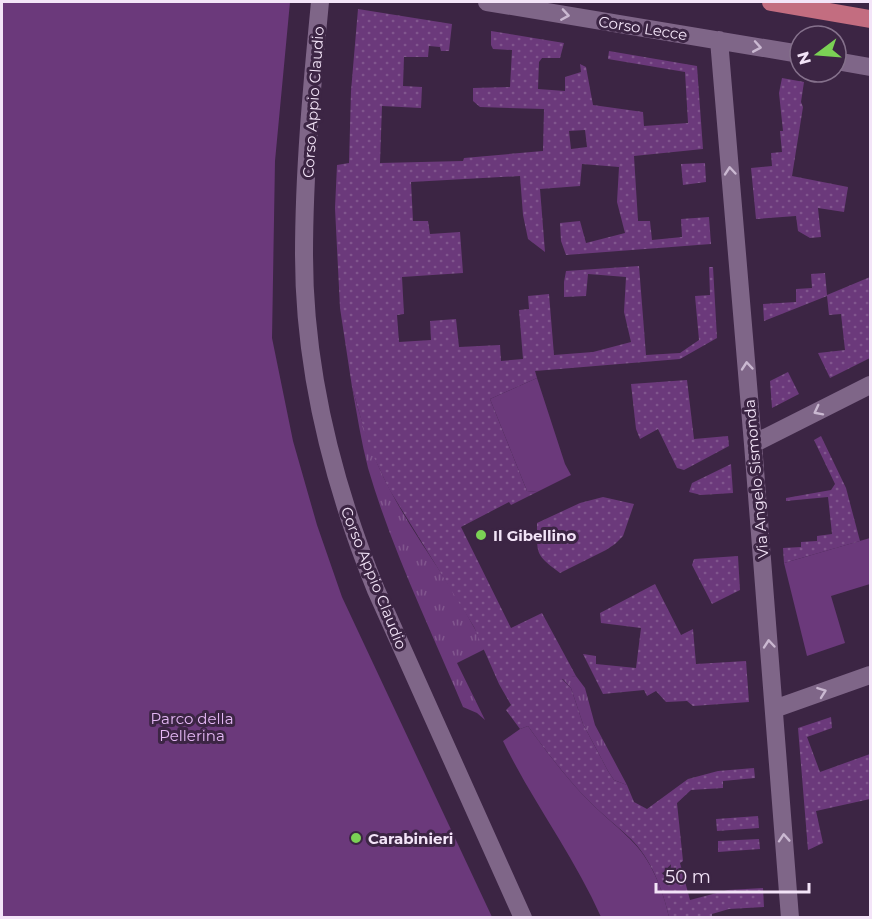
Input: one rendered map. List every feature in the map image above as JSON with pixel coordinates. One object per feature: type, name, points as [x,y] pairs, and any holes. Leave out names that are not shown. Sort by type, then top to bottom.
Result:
[{"type":"main road","points":[[771,2],[870,19]]},
{"type":"street","name":"Corso Appio Claudio","points":[[320,2],[308,157],[304,256],[314,373],[325,432],[338,486],[356,542],[523,918]]},
{"type":"street","name":"Corso Lecce","points":[[487,2],[788,52]]},
{"type":"street","name":"Via Angelo Sismonda","points":[[719,40],[790,918]]},
{"type":"street","points":[[848,63],[870,67]]},
{"type":"street","points":[[753,444],[870,385]]},
{"type":"street","points":[[774,709],[870,675]]},
{"type":"green space","name":"Parco della Pellerina","points":[[2,2],[290,2],[275,161],[272,338],[293,441],[317,525],[342,597],[492,917],[2,917]]},
{"type":"green space","points":[[358,9],[452,24],[449,51],[441,51],[440,47],[429,46],[428,57],[404,57],[403,86],[422,87],[421,108],[382,106],[380,163],[463,161],[464,158],[543,151],[544,109],[480,107],[473,101],[473,88],[510,87],[512,50],[493,49],[491,31],[564,43],[560,58],[542,58],[539,62],[538,89],[565,91],[565,77],[581,72],[580,64],[586,67],[593,105],[643,112],[644,126],[688,123],[685,72],[608,59],[609,51],[697,66],[703,149],[634,156],[638,221],[650,221],[652,240],[682,237],[681,219],[709,217],[711,244],[566,255],[561,241],[560,223],[580,221],[586,243],[625,233],[617,202],[619,167],[582,164],[580,186],[540,189],[545,252],[528,239],[523,215],[520,176],[411,182],[413,221],[428,221],[430,234],[460,232],[463,273],[402,277],[404,314],[397,315],[399,342],[431,340],[430,321],[456,319],[459,347],[500,345],[501,361],[523,359],[519,310],[529,309],[528,296],[549,294],[554,355],[593,352],[631,342],[624,312],[626,277],[588,274],[586,296],[564,297],[564,282],[566,271],[639,266],[646,355],[680,353],[699,340],[695,296],[710,295],[709,267],[713,267],[717,338],[680,359],[535,371],[537,378],[490,399],[527,491],[537,492],[511,505],[509,502],[461,527],[511,628],[542,613],[576,676],[562,679],[571,688],[583,724],[608,771],[614,780],[627,785],[634,802],[647,809],[688,779],[718,771],[754,768],[755,778],[723,781],[723,788],[691,790],[677,803],[683,861],[680,863],[690,900],[728,890],[763,888],[764,907],[729,909],[712,914],[712,917],[669,917],[655,875],[638,847],[583,795],[528,726],[520,729],[506,710],[511,705],[499,684],[474,627],[389,489],[371,451],[352,387],[340,308],[335,208],[337,165],[349,163],[351,91]],"holes":[[[585,130],[587,147],[571,149],[569,131]]]},
{"type":"green space","points":[[782,78],[788,79],[788,84],[804,84],[801,102],[803,107],[792,176],[848,187],[844,212],[818,208],[821,237],[810,238],[798,231],[796,216],[756,219],[751,168],[772,166],[771,153],[782,152],[780,131],[783,131],[779,93]]},
{"type":"green space","points":[[705,163],[706,182],[683,185],[681,164]]},
{"type":"green space","points":[[825,273],[827,295],[870,277],[870,358],[830,378],[818,353],[845,350],[841,314],[829,315],[827,296],[764,321],[763,304],[796,302],[796,289],[812,288],[811,274]]},
{"type":"green space","points":[[788,372],[799,394],[772,408],[770,381]]},
{"type":"green space","points":[[537,378],[565,464],[571,475],[537,492],[527,491],[490,399]]},
{"type":"green space","points":[[687,380],[694,439],[728,436],[729,446],[684,470],[677,468],[658,429],[640,439],[636,429],[631,384]]},
{"type":"green space","points":[[352,387],[368,440],[384,478],[413,530],[475,628],[485,649],[457,663],[485,720],[477,713],[463,707],[388,529],[368,468]]},
{"type":"green space","points":[[821,436],[846,488],[860,541],[784,563],[783,548],[801,547],[801,542],[817,541],[817,536],[832,534],[828,497],[786,501],[786,498],[831,490],[835,484],[814,440]]},
{"type":"green space","points":[[731,464],[733,493],[701,495],[689,492],[692,483]]},
{"type":"green space","points":[[603,497],[634,504],[623,536],[606,550],[560,573],[539,553],[537,523],[580,503]]},
{"type":"green space","points":[[870,538],[870,584],[831,596],[845,643],[807,656],[784,563]]},
{"type":"green space","points":[[738,556],[740,590],[712,604],[692,565],[694,559]]},
{"type":"green space","points":[[655,584],[681,635],[693,629],[696,664],[746,661],[749,702],[693,706],[687,701],[666,702],[656,691],[647,696],[644,690],[603,694],[583,654],[596,656],[596,664],[636,668],[641,628],[601,623],[600,613]]},
{"type":"green space","points":[[576,676],[585,688],[595,725],[627,785],[614,780],[608,771],[583,724],[571,688],[562,678]]},
{"type":"green space","points":[[831,717],[832,728],[807,737],[820,772],[870,754],[870,799],[816,811],[823,843],[808,850],[798,728]]},
{"type":"green space","points":[[528,726],[583,795],[630,839],[644,856],[660,886],[669,917],[601,917],[503,741]]},
{"type":"green space","points":[[758,816],[759,828],[717,831],[716,819]]},
{"type":"green space","points":[[759,839],[760,849],[718,852],[718,841]]},
{"type":"place","name":"Il Gibellino","points":[[481,535]]},
{"type":"place","name":"Carabinieri","points":[[356,838]]}]
